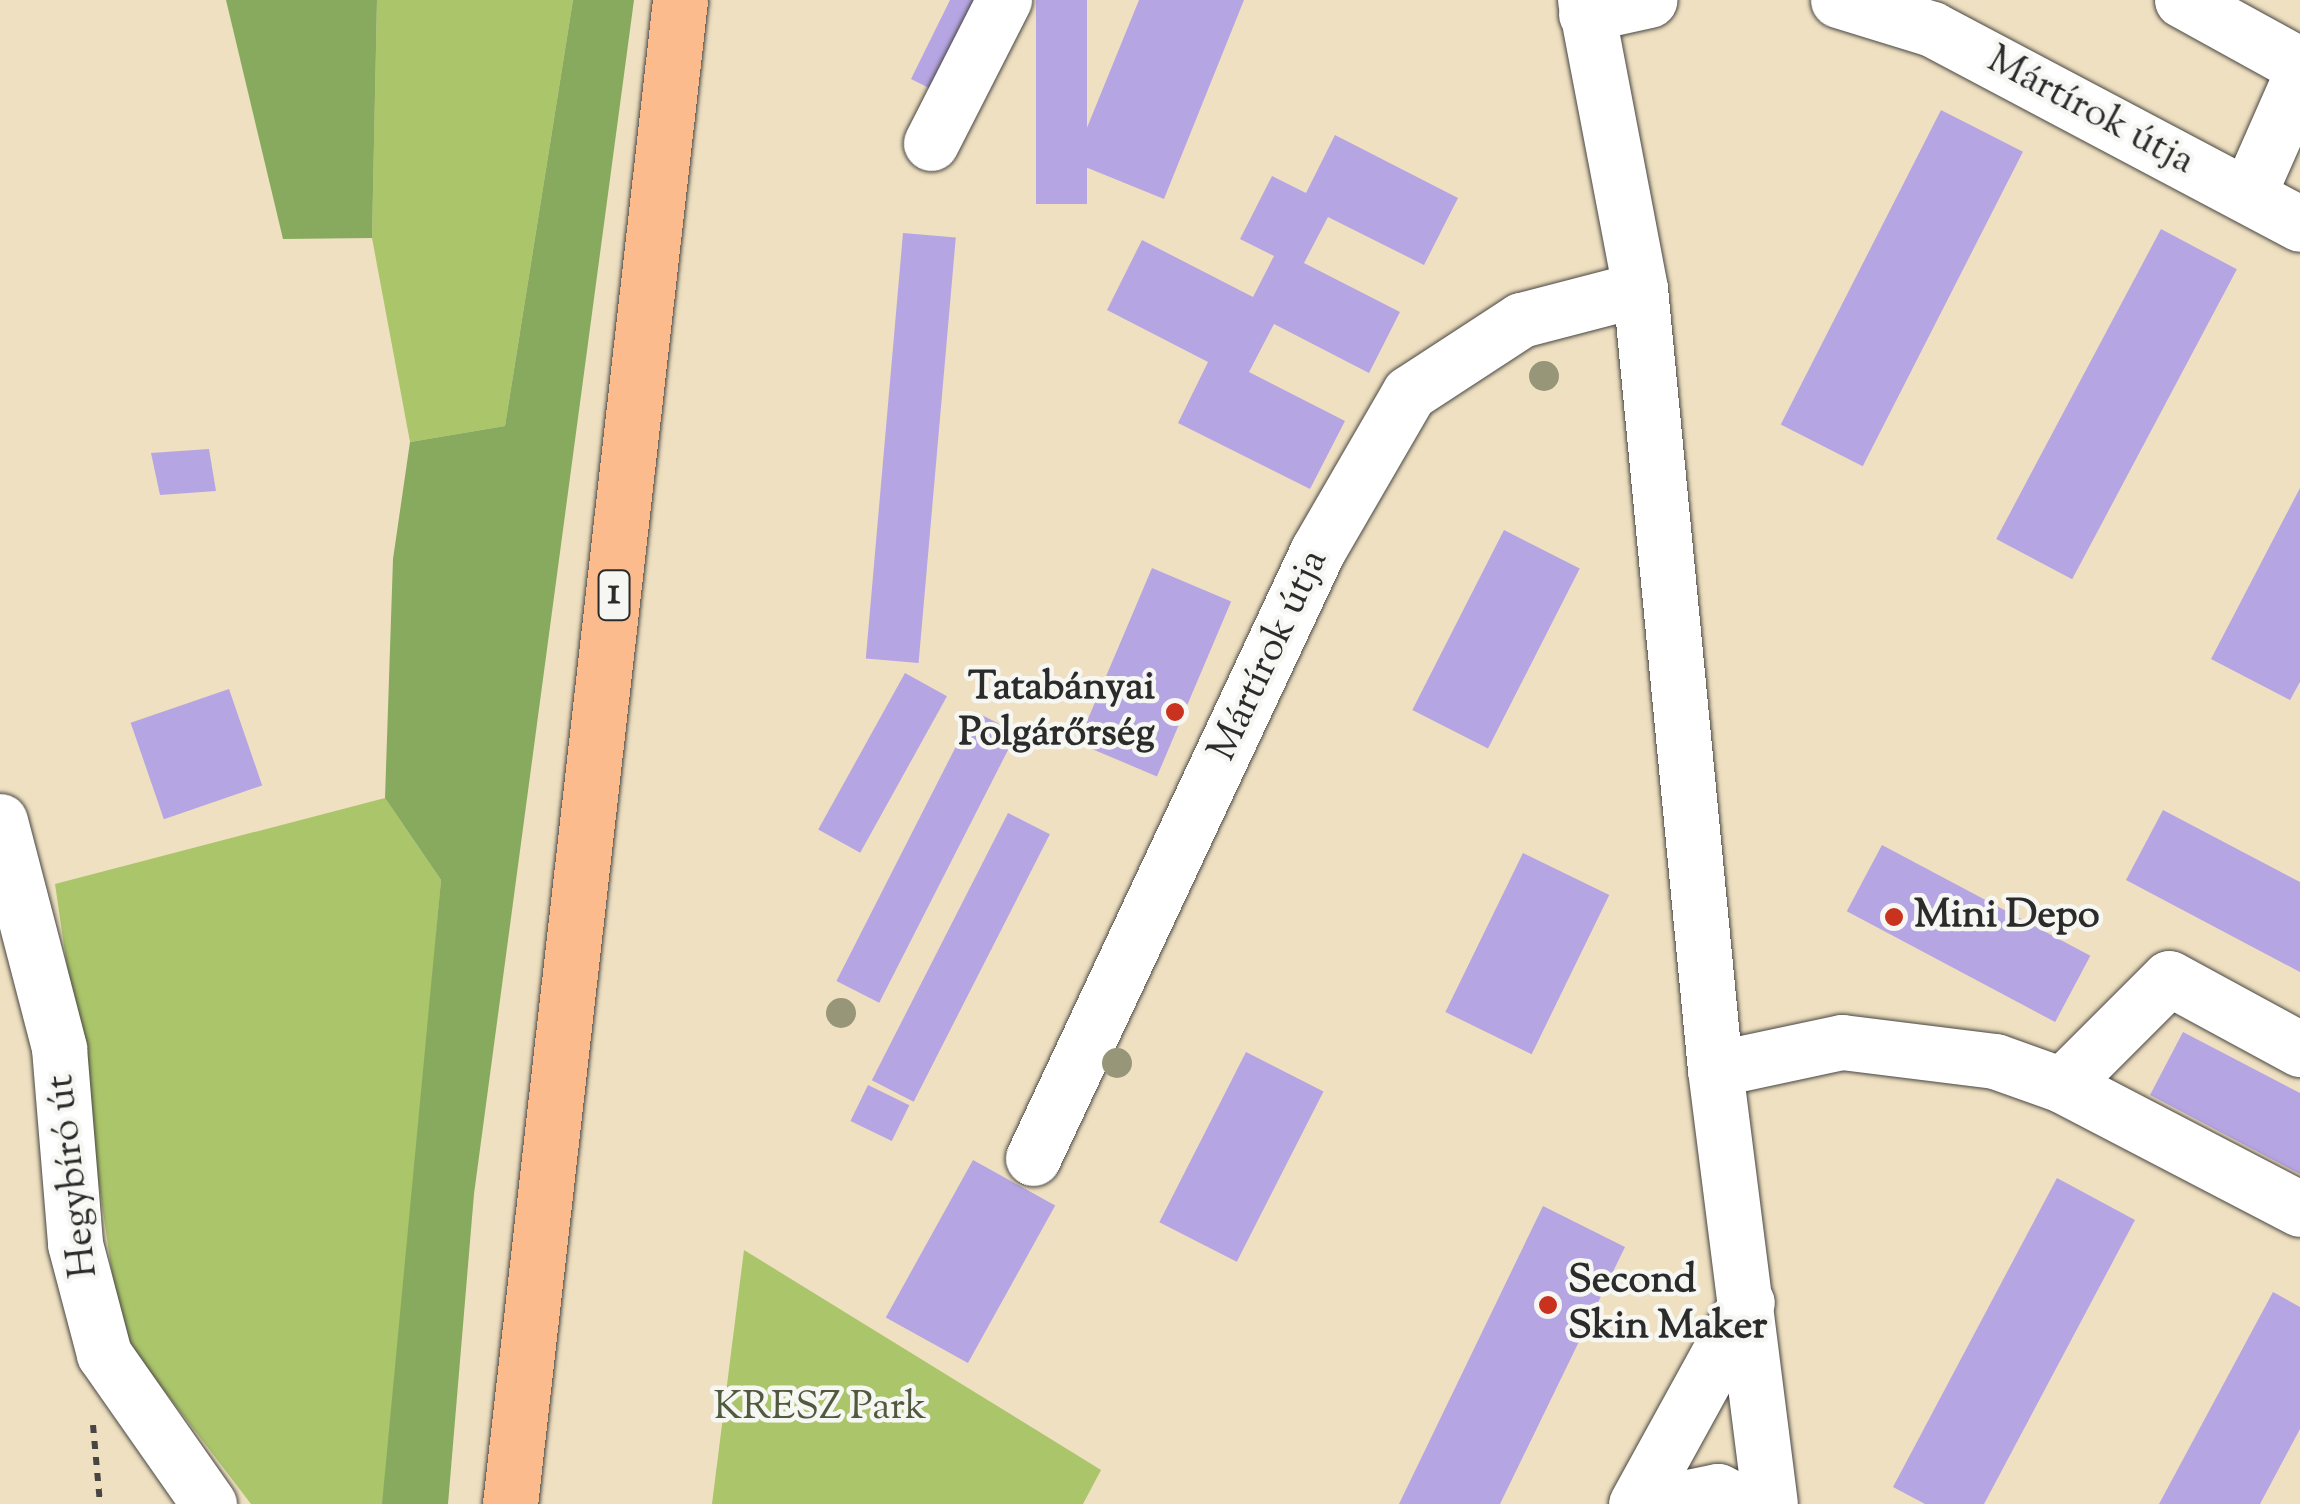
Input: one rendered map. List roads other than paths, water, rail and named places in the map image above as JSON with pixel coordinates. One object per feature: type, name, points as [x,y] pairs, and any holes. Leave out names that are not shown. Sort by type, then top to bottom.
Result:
[{"type":"main road","name":"1","points":[[510,1504],[680,0]]},
{"type":"street","points":[[931,143],[1004,0]]},
{"type":"street","points":[[1649,0],[1586,7],[1640,290],[1715,1069],[1748,1302],[1770,1504]]},
{"type":"street","name":"Mártírok útja","points":[[1838,0],[1947,15],[2300,224]]},
{"type":"street","points":[[2182,0],[2300,64]]},
{"type":"street","points":[[2248,195],[2300,77]]},
{"type":"street","name":"Mártírok útja","points":[[1034,1158],[1318,550],[1409,393],[1522,320],[1640,290]]},
{"type":"street","name":"Hegybíró út","points":[[0,821],[59,1048],[75,1244],[104,1354],[209,1504]]},
{"type":"street","points":[[2062,1084],[2169,978],[2300,1049]]},
{"type":"street","points":[[1715,1069],[1842,1042],[1916,1044],[2062,1084],[2300,1209]]},
{"type":"street","points":[[1636,1504],[1748,1302]]},
{"type":"street","points":[[1655,1504],[1718,1490],[1744,1504]]},
{"type":"place","name":"Tatabányai Polgárőrség","points":[[1175,712]]},
{"type":"place","name":"Mini Depo","points":[[1894,917]]},
{"type":"place","name":"Second Skin Maker","points":[[1548,1305]]},
{"type":"park label","name":"KRESZ Park","points":[[820,1409]]}]
